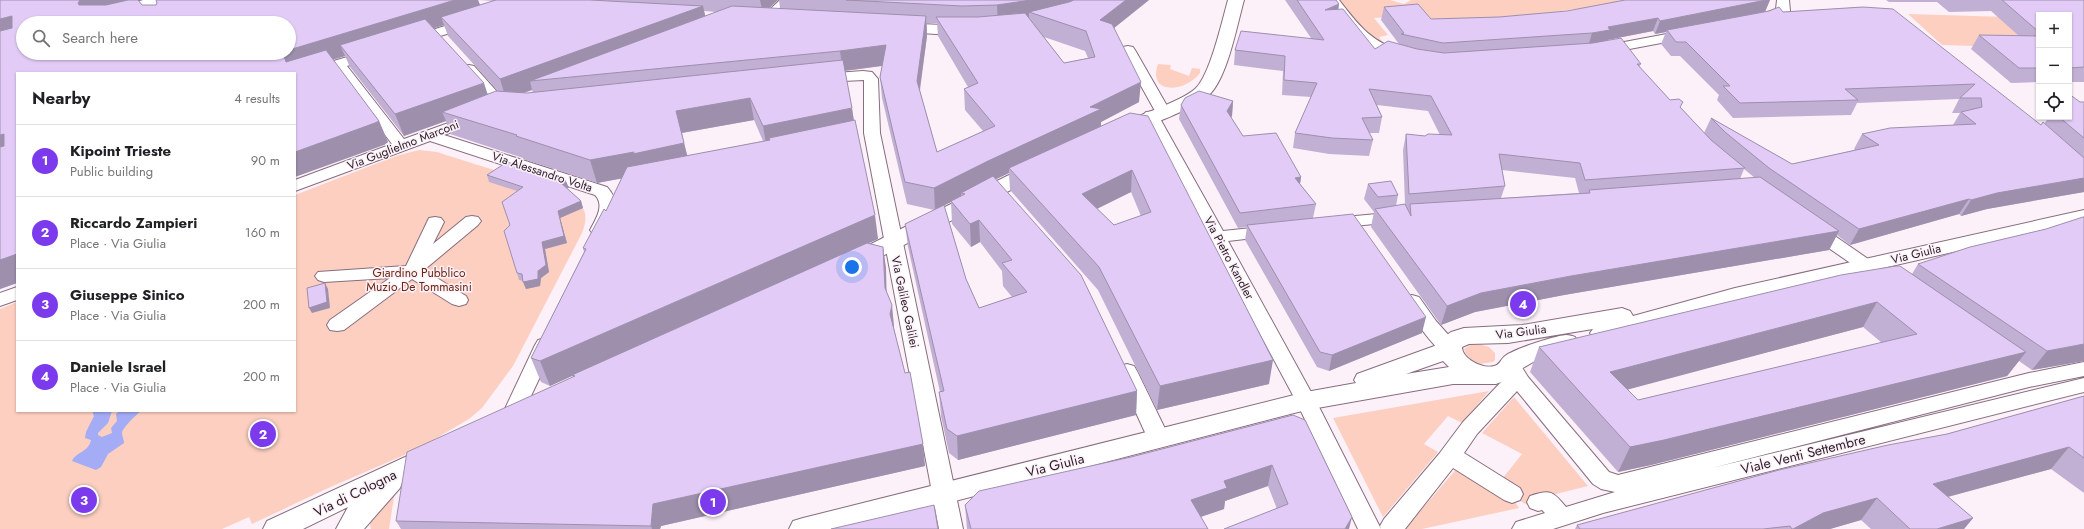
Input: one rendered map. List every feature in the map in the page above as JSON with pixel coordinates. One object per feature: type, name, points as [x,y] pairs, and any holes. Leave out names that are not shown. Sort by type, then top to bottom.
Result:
[{"type":"street","points":[[758,21],[787,0]]},
{"type":"street","points":[[1100,139],[1156,113],[1190,100],[1202,92],[1214,74],[1236,0]]},
{"type":"street","points":[[1332,0],[1366,42],[1376,48],[1414,58]]},
{"type":"street","points":[[1748,22],[1770,17],[1783,11],[1783,0]]},
{"type":"street","points":[[111,16],[144,6],[158,7]]},
{"type":"street","points":[[124,16],[158,7]]},
{"type":"street","points":[[398,45],[478,20]]},
{"type":"street","points":[[758,21],[787,22]]},
{"type":"street","points":[[885,27],[978,31]]},
{"type":"street","points":[[1590,52],[1702,31]]},
{"type":"street","points":[[436,33],[446,45]]},
{"type":"street","points":[[296,77],[383,50]]},
{"type":"street","name":"Via Pietro Kandler","points":[[1128,50],[1156,113],[1218,237],[1306,401],[1384,526]]},
{"type":"street","points":[[457,56],[492,112]]},
{"type":"street","points":[[338,64],[401,146]]},
{"type":"street","name":"Via Galileo Galilei","points":[[811,80],[867,75],[871,79],[865,134],[893,244],[951,529]]},
{"type":"street","name":"Via Guglielmo Marconi","points":[[296,186],[492,112],[520,106]]},
{"type":"street","name":"Via Alessandro Volta","points":[[428,135],[609,190],[606,195],[609,201],[607,213],[594,242]]},
{"type":"street","points":[[837,269],[1001,194],[1058,159]]},
{"type":"street","points":[[1317,225],[1356,220],[1411,216]]},
{"type":"street","name":"Via Giulia","points":[[1306,401],[1451,349],[1453,343],[1458,339],[1475,335],[1485,337],[1534,332],[1749,292],[1866,266],[1979,238],[2084,216]]},
{"type":"street","points":[[1356,220],[1368,239]]},
{"type":"street","points":[[1800,220],[1891,283]]},
{"type":"street","points":[[337,325],[412,271],[472,221]]},
{"type":"street","points":[[412,271],[435,222]]},
{"type":"street","points":[[1218,237],[1287,229]]},
{"type":"street","points":[[324,276],[412,271],[459,300]]},
{"type":"street","points":[[1403,289],[1429,326],[1451,349],[1452,355],[1462,367],[1480,374]]},
{"type":"street","name":"Via Giulia","points":[[803,529],[1306,401],[1453,375],[1488,375],[1511,371],[1526,355],[1749,292]]},
{"type":"street","points":[[0,300],[16,293]]},
{"type":"street","points":[[512,415],[551,332]]},
{"type":"street","points":[[1384,526],[1450,455],[1511,371],[1508,351],[1502,345],[1485,337]]},
{"type":"street","points":[[1118,353],[1159,439]]},
{"type":"street","points":[[2010,367],[2047,393],[2076,406]]},
{"type":"street","name":"Viale Venti Settembre","points":[[1511,371],[1601,478],[1609,483],[1618,484],[2029,380],[2084,369]]},
{"type":"street","name":"Viale Venti Settembre","points":[[1524,529],[1603,504],[2084,385]]},
{"type":"street","points":[[491,425],[541,402]]},
{"type":"street","name":"Viale Venti Settembre","points":[[1613,522],[1732,488],[2076,406]]},
{"type":"street","name":"Via di Cologna","points":[[288,524],[450,446]]},
{"type":"street","points":[[1450,455],[1512,494]]},
{"type":"street","name":"Via di Cologna","points":[[349,529],[357,516],[374,496],[410,466]]},
{"type":"street","points":[[1538,502],[1547,500],[1561,517]]},
{"type":"street","points":[[288,524],[316,516],[331,517],[342,522],[349,529]]},
{"type":"green space","points":[[1338,0],[1390,0],[1404,4],[1411,0],[1632,0],[1555,12],[1479,19],[1427,22],[1421,15],[1374,18],[1388,35],[1379,37],[1385,46],[1371,40]]},
{"type":"green space","points":[[1908,14],[2008,17],[2036,45],[2036,48],[1942,45]]},
{"type":"green space","points":[[1158,64],[1171,65],[1170,69],[1189,76],[1192,68],[1200,69],[1200,73],[1186,84],[1170,88],[1163,86],[1158,82],[1156,74]]},
{"type":"green space","name":"Giardino Pubblico Muzio De Tommasini","points":[[419,150],[437,152],[538,185],[573,200],[584,210],[585,223],[582,233],[513,366],[482,408],[469,419],[416,450],[326,489],[252,524],[249,517],[222,529],[0,529],[0,309],[16,302],[16,412],[296,412],[296,195],[396,156]]},
{"type":"green space","points":[[1479,344],[1489,347],[1495,353],[1495,360],[1493,362],[1479,364],[1466,356],[1464,349],[1470,345]]},
{"type":"green space","points":[[1489,391],[1462,423],[1448,416],[1424,444],[1438,452],[1383,517],[1333,418]]},
{"type":"green space","points":[[1514,397],[1588,486],[1536,499],[1530,506],[1520,501],[1515,502],[1519,508],[1422,529],[1405,529],[1458,467],[1502,479],[1522,454],[1482,433]]},
{"type":"green space","points":[[396,484],[389,529],[371,529],[371,517],[374,511]]},
{"type":"water","points":[[92,412],[112,412],[108,423],[98,433],[98,435],[102,437],[112,433],[111,428],[117,421],[116,414],[118,412],[140,412],[124,428],[122,434],[124,443],[108,454],[101,467],[96,470],[72,461],[90,444],[91,440],[85,438],[86,432],[94,416]]},
{"type":"building","points":[[0,0],[80,0],[78,3],[79,5],[106,5],[128,0],[138,0],[142,5],[156,5],[156,0],[455,0],[296,48],[296,16],[16,16],[16,60],[285,60],[286,62],[326,50],[379,121],[296,152],[296,72],[16,72],[16,254],[0,260],[0,147],[4,146],[4,134],[0,135],[0,31],[12,28],[12,16],[0,19]]},
{"type":"building","points":[[496,0],[590,0],[703,6],[500,79],[441,17]]},
{"type":"building","points":[[846,0],[1031,0],[997,5],[962,6]]},
{"type":"building","points":[[1074,0],[1126,0],[1100,20],[1112,24],[1141,82],[1090,107],[1101,109],[988,161],[934,188],[905,182],[880,77],[886,45],[840,51],[530,81],[732,6],[926,16],[917,81],[937,152],[995,126],[964,89],[978,83],[936,17],[978,17],[1025,13],[1064,63],[1095,57],[1086,31],[1029,12]]},
{"type":"building","points":[[1297,0],[1336,0],[1339,4],[1325,10],[1343,9],[1375,49],[1388,41],[1417,49],[1444,53],[1593,43],[1621,38],[1641,64],[1637,64],[1670,100],[1679,99],[1683,102],[1680,107],[1711,140],[1745,168],[1585,180],[1580,163],[1499,154],[1505,186],[1409,194],[1406,134],[1425,136],[1428,134],[1452,135],[1431,96],[1369,89],[1382,117],[1362,118],[1373,140],[1332,138],[1295,133],[1317,83],[1284,80],[1285,56],[1235,50],[1241,31],[1324,40]]},
{"type":"building","points":[[1625,0],[1766,0],[1660,21],[1658,18],[1608,27],[1610,30],[1592,33],[1443,43],[1401,34],[1404,33],[1384,7],[1418,4],[1431,19],[1499,17],[1567,11]]},
{"type":"building","points":[[2002,0],[2084,0],[2084,67],[2072,68],[2072,12],[2036,12],[2036,29]]},
{"type":"building","points":[[1779,7],[1783,12],[1863,7],[1893,9],[2041,125],[2043,122],[2084,158],[2084,178],[1997,193],[1971,200],[1969,199],[1859,229],[1769,168],[1725,132],[1711,118],[1792,164],[1879,145],[1862,134],[1890,128],[1976,124],[1961,112],[1982,107],[1981,98],[1960,98],[1975,84],[1845,89],[1858,100],[1740,103],[1723,86],[1730,86],[1686,42],[1676,42],[1667,30],[1769,11]]},
{"type":"building","points":[[425,19],[484,83],[395,114],[340,45]]},
{"type":"building","points":[[1979,35],[2036,36],[2036,68],[2019,68]]},
{"type":"building","points":[[843,60],[852,108],[763,126],[750,98],[676,111],[684,143],[633,154],[634,152],[590,160],[516,136],[517,135],[442,112],[496,91],[527,93]]},
{"type":"building","points":[[1199,91],[1233,101],[1227,111],[1243,136],[1276,133],[1301,177],[1295,178],[1316,204],[1240,213],[1181,105],[1185,98]]},
{"type":"building","points":[[2072,96],[2080,102],[2084,102],[2084,138],[2063,120],[2072,120]]},
{"type":"building","points":[[1130,113],[1148,116],[1273,360],[1160,386],[1099,267],[1009,168]],"holes":[[[1132,170],[1151,212],[1114,225],[1082,194]]]},
{"type":"building","points":[[855,120],[875,215],[540,361],[531,358],[586,249],[583,248],[604,209],[606,211],[627,167],[770,140],[769,138]]},
{"type":"building","points":[[507,162],[566,181],[560,182],[581,201],[558,211],[564,236],[542,242],[546,265],[538,271],[538,279],[523,282],[522,274],[517,273],[504,231],[510,225],[502,202],[523,187],[487,175]]},
{"type":"building","points":[[993,176],[1081,275],[1137,391],[957,436],[947,429],[939,392],[944,391],[905,224],[944,205],[966,279],[979,308],[1027,292],[1002,263],[1012,260],[979,220],[970,224],[951,201],[965,194],[961,193]]},
{"type":"building","points":[[1760,177],[1839,231],[1571,276],[1481,293],[1447,306],[1375,209],[1405,204],[1411,216],[1410,204],[1590,193],[1589,190]]},
{"type":"building","points":[[1391,181],[1398,195],[1378,197],[1368,184]]},
{"type":"building","points":[[1353,214],[1426,317],[1332,355],[1320,352],[1247,225]]},
{"type":"building","points":[[2083,217],[2084,344],[2047,351],[1918,264],[1970,247],[2046,229]]},
{"type":"building","points":[[867,243],[883,247],[885,288],[892,305],[890,314],[905,373],[910,372],[923,444],[653,504],[651,526],[396,521],[407,452],[575,376],[572,375]]},
{"type":"building","points":[[1900,266],[2026,352],[1630,447],[1539,347],[1841,275]],"holes":[[[1877,302],[1917,334],[1638,400],[1610,372]]]},
{"type":"building","points":[[325,283],[327,302],[309,308],[307,288]]},
{"type":"building","points":[[2084,396],[2084,458],[2069,447],[1933,484],[1973,518],[1937,529],[1910,529],[1877,498],[1823,513],[1793,529],[1790,526],[1763,529],[1580,529],[1577,525],[1779,470],[1888,445],[1947,434]]},
{"type":"building","points":[[1293,415],[1305,420],[1352,517],[1345,529],[1224,529],[1288,504],[1272,465],[1224,481],[1227,488],[1191,500],[1208,529],[971,529],[965,505],[979,491],[1131,457]]},
{"type":"building","points":[[934,505],[938,529],[831,529]]},
{"type":"place","name":"Daniele Israel","points":[[1523,304]]},
{"type":"place","name":"Riccardo Zampieri","points":[[263,434]]},
{"type":"place","name":"Giuseppe Sinico","points":[[84,500]]},
{"type":"place","name":"Kipoint Trieste","points":[[713,502]]}]
